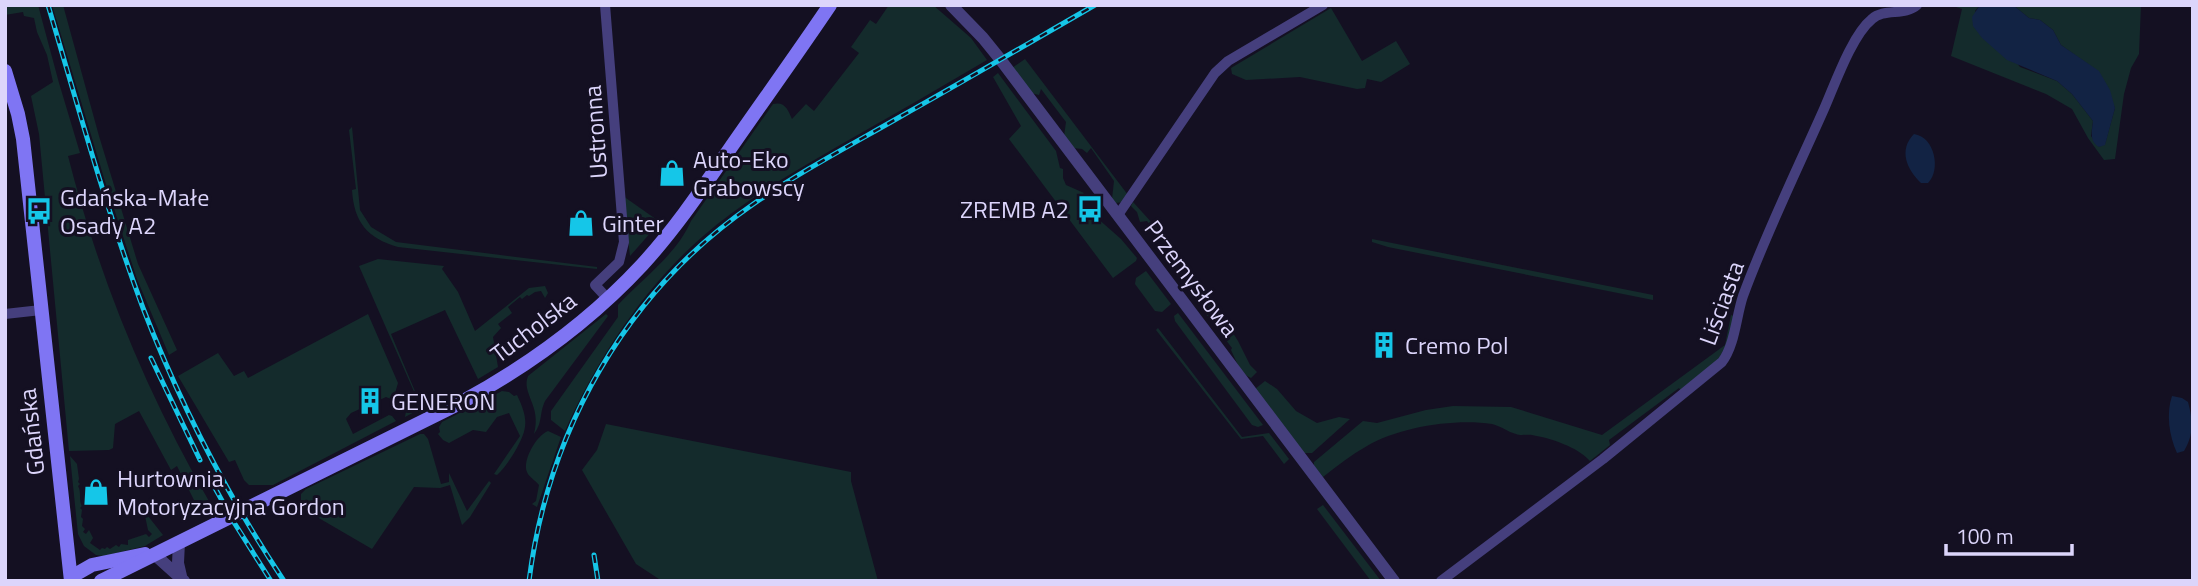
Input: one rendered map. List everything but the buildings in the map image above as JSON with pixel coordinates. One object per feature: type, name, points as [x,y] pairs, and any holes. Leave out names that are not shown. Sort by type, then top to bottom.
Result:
[{"type":"main road","name":"Tucholska","points":[[101,581],[495,384],[550,347],[608,299],[644,263],[677,224],[830,5]]},
{"type":"main road","name":"Gdańska","points":[[5,71],[10,99],[23,139],[71,579]]},
{"type":"main road","points":[[68,551],[92,565]]},
{"type":"main road","name":"Tucholska","points":[[71,579],[92,565],[154,554]]},
{"type":"main road","points":[[71,579],[86,581]]},
{"type":"street","name":"Ustronna","points":[[605,5],[624,242],[619,262],[594,285],[608,299]]},
{"type":"street","name":"Przemysłowa","points":[[951,5],[983,38],[1394,581]]},
{"type":"street","points":[[1118,215],[1215,74],[1228,61],[1323,5]]},
{"type":"street","name":"Liściasta","points":[[1441,581],[1603,458],[1722,362],[1746,289],[1856,41],[1873,18],[1909,10],[1917,5]]},
{"type":"street","points":[[5,314],[41,310]]},
{"type":"street","points":[[179,542],[178,563],[182,578]]},
{"type":"street","points":[[154,554],[182,578]]},
{"type":"green space","points":[[5,5],[38,5],[80,153],[68,156],[94,246],[146,377],[210,503],[199,510],[177,466],[171,470],[139,411],[115,424],[113,448],[69,451],[39,134],[31,96],[53,82],[34,18],[24,16],[23,12],[5,15]]},
{"type":"green space","points":[[52,5],[63,5],[138,264],[177,350],[169,355],[137,279]]},
{"type":"green space","points":[[889,5],[933,5],[971,38],[987,60],[786,177],[751,199],[702,237],[660,279],[623,326],[565,431],[551,420],[551,411],[618,317],[618,305],[677,245],[773,104],[783,105],[792,119],[806,104],[814,111],[859,53],[851,47],[870,20],[876,24]]},
{"type":"green space","points":[[1950,5],[1980,5],[1975,11],[2020,67],[2057,81],[2072,94],[2093,121],[2091,136],[2099,147],[2105,144],[2115,108],[2099,72],[2061,45],[2053,30],[2040,20],[2029,18],[2013,5],[2141,5],[2139,54],[2131,68],[2124,94],[2115,159],[2104,160],[2072,109],[2046,94],[1951,56],[1962,9]]},
{"type":"green space","points":[[1331,8],[1362,61],[1396,41],[1410,64],[1381,82],[1367,79],[1365,88],[1357,89],[1300,77],[1246,80],[1232,74],[1231,68]]},
{"type":"green space","points":[[1025,59],[1128,195],[1123,202],[1116,203],[1112,199],[1114,181],[1091,148],[1087,153],[1073,148],[1064,136],[1066,122],[1041,89],[1039,95],[1031,93],[1012,68]]},
{"type":"green space","points":[[998,73],[1056,151],[1066,185],[1084,193],[1081,203],[1093,219],[1096,217],[1121,239],[1137,258],[1113,278],[1009,139],[1021,126],[993,77]]},
{"type":"green space","points":[[352,127],[360,210],[371,227],[396,242],[597,269],[398,247],[378,239],[359,220],[353,201],[352,190],[356,189],[349,130]]},
{"type":"green space","points":[[623,196],[660,222],[630,256]]},
{"type":"green space","points":[[1133,202],[1162,234],[1215,304],[1250,365],[1257,372],[1251,378],[1241,370],[1232,348],[1203,310],[1205,298],[1147,221],[1140,222],[1137,212],[1131,206]]},
{"type":"green space","points":[[1372,239],[1653,295],[1653,300],[1388,247],[1372,242]]},
{"type":"green space","points":[[378,259],[444,266],[442,269],[458,292],[475,331],[529,288],[545,286],[548,293],[545,298],[541,291],[522,299],[520,297],[508,307],[512,313],[498,324],[501,328],[493,337],[498,367],[478,379],[445,310],[391,334],[422,408],[405,417],[406,411],[419,403],[359,266]]},
{"type":"green space","points":[[1146,271],[1171,304],[1162,312],[1155,311],[1135,284],[1136,278]]},
{"type":"green space","points":[[1178,313],[1263,425],[1252,425],[1175,321],[1174,316]]},
{"type":"green space","points":[[368,314],[398,383],[393,400],[386,397],[351,413],[346,419],[353,434],[389,415],[396,421],[273,485],[249,485],[235,460],[229,462],[178,376],[218,353],[234,376],[244,371],[248,378]]},
{"type":"green space","points":[[606,314],[608,316],[545,401],[539,426],[534,434],[536,424],[527,389],[528,376]]},
{"type":"green space","points":[[1731,315],[1734,316],[1727,344],[1718,360],[1681,391],[1679,388],[1609,440],[1610,445],[1590,461],[1571,447],[1547,438],[1518,435],[1492,424],[1462,422],[1411,429],[1380,439],[1355,453],[1323,477],[1314,466],[1314,462],[1363,421],[1377,423],[1453,406],[1511,407],[1602,435],[1725,345]]},
{"type":"green space","points":[[1158,328],[1242,437],[1269,433],[1289,459],[1284,464],[1263,436],[1241,439],[1156,330]]},
{"type":"green space","points":[[1265,381],[1277,389],[1296,411],[1317,423],[1339,417],[1350,419],[1312,453],[1303,453],[1255,389]]},
{"type":"green space","points":[[502,391],[517,395],[524,411],[525,424],[514,453],[497,475],[494,474],[520,436],[509,413],[497,417],[486,432],[473,430],[449,443],[438,434],[442,422]]},
{"type":"green space","points":[[606,424],[851,472],[851,481],[878,581],[662,581],[636,564],[582,470],[597,450]]},
{"type":"green space","points":[[548,431],[561,437],[537,507],[532,504],[536,501],[539,485],[528,474],[526,467],[535,443]]},
{"type":"green space","points":[[424,434],[428,439],[441,484],[449,482],[449,473],[467,511],[489,481],[491,483],[462,525],[450,485],[440,488],[414,487],[372,549],[305,510],[301,505],[301,494],[306,489]]},
{"type":"green space","points":[[70,456],[77,464],[82,526],[85,529],[83,532],[86,534],[89,530],[93,538],[90,543],[100,550],[107,547],[110,549],[116,545],[128,545],[128,540],[146,534],[149,537],[152,534],[148,530],[144,511],[163,535],[145,546],[104,556],[96,555],[84,546],[78,534]]},
{"type":"green space","points":[[1323,505],[1381,581],[1371,581],[1317,509]]},
{"type":"water","points":[[1980,5],[2013,5],[2029,18],[2040,20],[2053,30],[2061,45],[2099,71],[2110,90],[2115,108],[2105,145],[2099,147],[2094,142],[2093,121],[2072,94],[2057,81],[2007,60],[1982,38],[1973,26],[1972,17]]},
{"type":"water","points":[[1914,134],[1927,141],[1934,155],[1934,170],[1928,183],[1921,183],[1916,178],[1906,160],[1906,147]]},
{"type":"water","points":[[2172,396],[2188,402],[2192,421],[2187,445],[2184,451],[2177,453],[2169,424]]},
{"type":"railway","points":[[48,5],[117,233],[157,344],[206,448],[243,516],[284,581]]},
{"type":"railway","points":[[529,581],[539,525],[554,471],[575,419],[600,369],[631,322],[667,279],[707,240],[769,193],[1095,5]]},
{"type":"railway","points":[[151,358],[200,460]]},
{"type":"railway","points":[[215,488],[271,581]]},
{"type":"railway","points":[[594,555],[598,581]]},
{"type":"place","name":"Auto-Eko Grabowscy","points":[[672,173]]},
{"type":"place","name":"ZREMB A2","points":[[1090,209]]},
{"type":"place","name":"Gdańska-Małe Osady A2","points":[[39,211]]},
{"type":"place","name":"Ginter","points":[[581,223]]},
{"type":"place","name":"Cremo Pol","points":[[1384,345]]},
{"type":"place","name":"GENERON","points":[[370,401]]},
{"type":"place","name":"Hurtownia Motoryzacyjna Gordon","points":[[96,492]]}]
